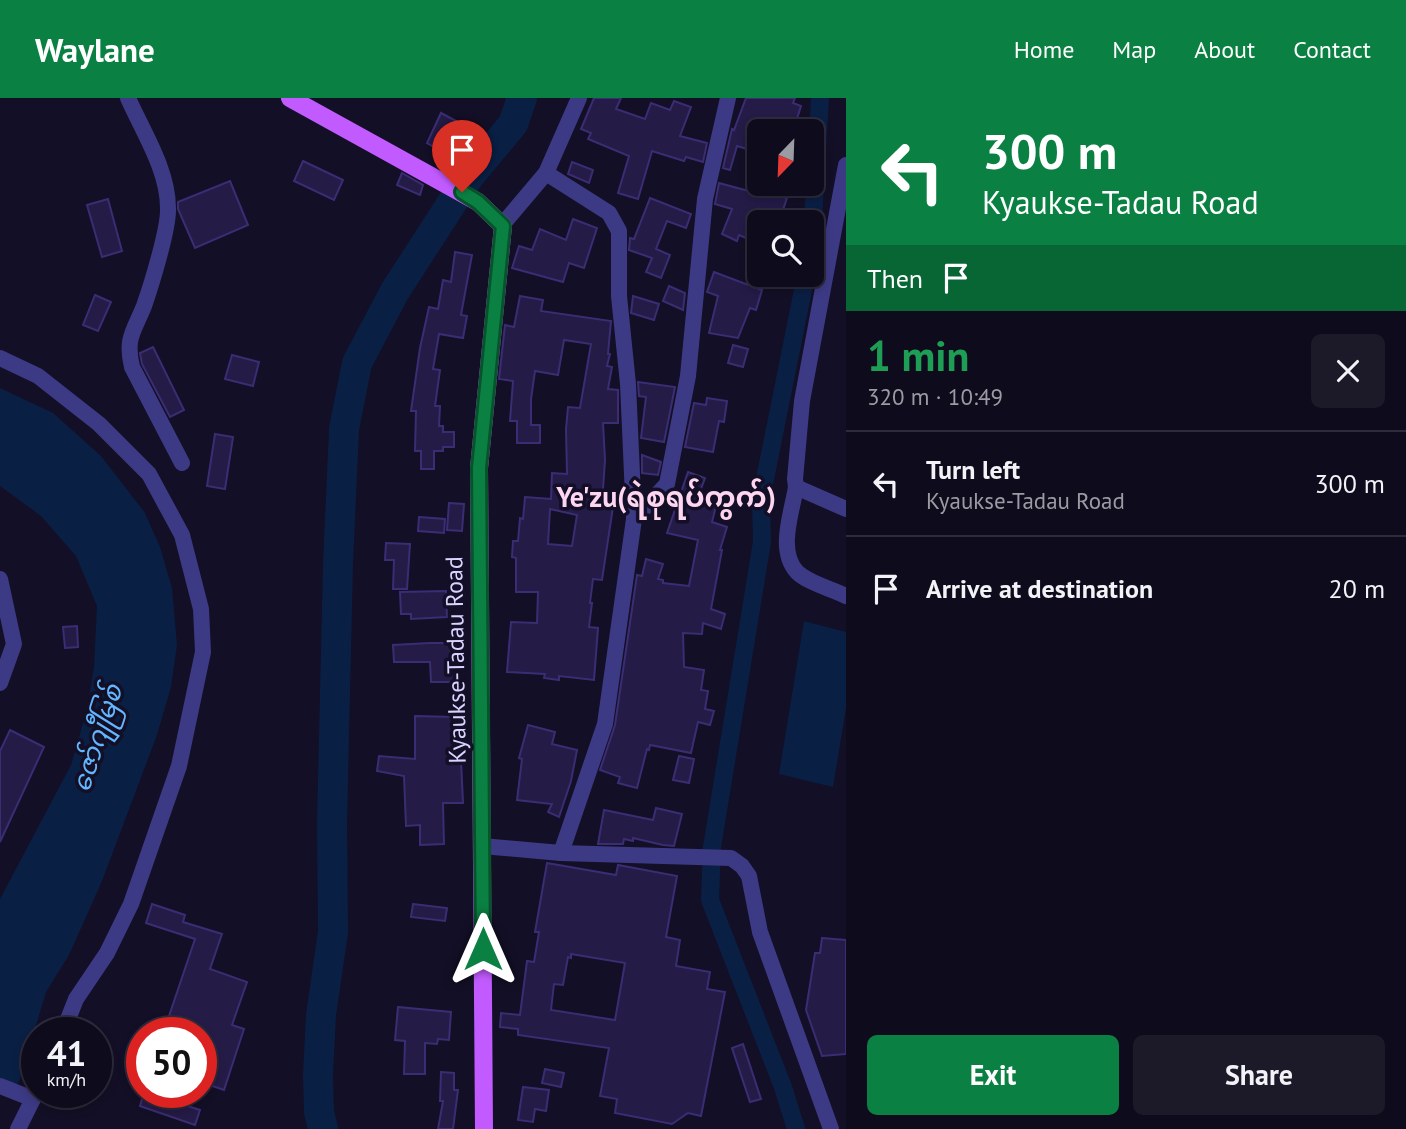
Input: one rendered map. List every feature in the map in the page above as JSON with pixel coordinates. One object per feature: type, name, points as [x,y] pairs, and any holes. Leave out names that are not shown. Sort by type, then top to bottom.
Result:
[{"type":"main road","points":[[290,98],[478,202],[502,225]]},
{"type":"main road","name":"Kyaukse-Tadau Road","points":[[484,1129],[479,468],[502,225]]},
{"type":"street","points":[[128,98],[168,192],[169,212],[144,307],[131,331],[128,353],[132,367],[182,463]]},
{"type":"street","points":[[502,225],[546,173],[579,98]]},
{"type":"street","points":[[634,519],[667,484],[688,376],[705,198],[728,98]]},
{"type":"street","points":[[846,165],[802,401],[796,488],[787,541],[792,564],[803,576],[846,596]]},
{"type":"street","points":[[546,173],[609,213],[619,231],[619,296],[628,384],[634,519],[606,724],[561,853]]},
{"type":"street","points":[[0,358],[38,376],[99,424],[149,474],[182,535],[201,609],[203,652],[179,766],[131,904],[107,953],[76,999],[69,1017]]},
{"type":"street","points":[[796,488],[846,509]]},
{"type":"street","points":[[0,579],[14,644],[0,683]]},
{"type":"street","points":[[482,846],[561,853],[731,859],[742,866],[749,876],[760,932],[831,1129]]},
{"type":"street","points":[[18,1129],[28,1108]]},
{"type":"water","name":"ဇော်ဂျီမြစ်","points":[[0,388],[53,413],[101,456],[145,513],[160,547],[172,588],[177,645],[171,687],[157,735],[102,881],[69,955],[46,992],[39,1017],[21,1017],[21,1076],[16,1087],[0,1093],[0,899],[71,765],[87,709],[94,667],[97,606],[76,556],[41,516],[0,486]]},
{"type":"water","points":[[804,621],[846,632],[846,708],[833,787],[779,774]]},
{"type":"building","points":[[594,98],[621,98],[616,109],[645,119],[651,103],[670,110],[674,101],[691,107],[680,136],[707,143],[703,162],[686,157],[684,161],[652,151],[638,199],[618,193],[629,156],[588,139],[591,133],[581,129]]},
{"type":"building","points":[[746,98],[795,98],[793,103],[801,106],[797,119],[747,119],[747,149],[737,146],[730,170],[723,168],[732,129],[734,130]]},
{"type":"building","points":[[441,113],[458,122],[443,152],[427,143]]},
{"type":"building","points":[[303,161],[343,180],[334,200],[294,181]]},
{"type":"building","points":[[572,162],[593,170],[589,183],[568,174]]},
{"type":"building","points":[[402,173],[423,185],[420,195],[397,185]]},
{"type":"building","points":[[230,181],[248,225],[195,248],[178,209],[178,202]]},
{"type":"building","points":[[719,183],[747,191],[747,196],[787,198],[783,210],[747,210],[747,236],[746,238],[739,235],[737,241],[722,234],[732,209],[715,204]]},
{"type":"building","points":[[650,198],[691,214],[686,228],[667,221],[656,249],[670,255],[661,278],[646,272],[652,258],[629,250],[630,238],[634,239]]},
{"type":"building","points":[[108,199],[122,251],[102,257],[87,205]]},
{"type":"building","points":[[573,219],[597,228],[584,268],[569,263],[563,282],[512,268],[519,246],[532,250],[540,229],[566,240]]},
{"type":"building","points":[[455,252],[472,255],[461,315],[467,316],[463,338],[439,334],[433,369],[440,370],[435,406],[440,406],[439,426],[443,426],[443,432],[454,432],[454,447],[443,447],[443,451],[434,451],[434,469],[421,469],[421,451],[415,451],[416,411],[411,411],[420,348],[429,307],[438,309],[443,280],[451,282]]},
{"type":"building","points":[[714,272],[747,284],[747,287],[762,290],[756,310],[750,308],[738,338],[709,333],[718,296],[707,292]]},
{"type":"building","points":[[669,286],[685,293],[683,310],[663,301]]},
{"type":"building","points":[[95,295],[111,302],[98,331],[83,325]]},
{"type":"building","points":[[520,296],[543,300],[541,311],[611,321],[607,366],[612,367],[608,389],[618,390],[618,423],[603,423],[605,460],[602,504],[613,507],[602,580],[593,579],[590,603],[589,627],[598,628],[594,680],[559,676],[559,680],[544,678],[545,674],[507,672],[511,622],[537,623],[538,592],[516,592],[513,541],[518,541],[525,497],[551,499],[552,473],[567,474],[568,407],[580,408],[591,344],[564,340],[558,375],[535,371],[531,425],[540,425],[540,443],[517,443],[517,421],[510,421],[513,381],[499,379],[505,325],[514,327]],"holes":[[[550,509],[577,515],[572,546],[548,544]]]},
{"type":"building","points":[[633,296],[659,304],[654,320],[631,313]]},
{"type":"building","points":[[733,345],[748,349],[743,367],[728,363]]},
{"type":"building","points":[[153,347],[184,410],[170,417],[142,364],[140,353]]},
{"type":"building","points":[[232,355],[259,362],[253,386],[225,379]]},
{"type":"building","points":[[638,382],[675,387],[664,442],[641,438],[646,397],[639,396]]},
{"type":"building","points":[[707,398],[727,401],[724,422],[719,421],[713,452],[685,447],[694,403],[706,405]]},
{"type":"building","points":[[215,434],[233,437],[225,489],[207,486]]},
{"type":"building","points":[[642,455],[661,462],[658,475],[642,473]]},
{"type":"building","points":[[688,472],[705,478],[698,497],[717,502],[712,522],[727,527],[720,550],[711,609],[725,614],[721,629],[703,623],[702,634],[683,633],[684,667],[704,670],[701,690],[708,691],[705,709],[714,711],[710,725],[698,722],[691,753],[650,745],[637,788],[618,783],[620,777],[600,770],[615,725],[637,575],[642,576],[646,559],[663,564],[658,579],[663,580],[663,583],[689,586],[698,540],[667,533]]},
{"type":"building","points":[[449,503],[464,504],[462,531],[447,530]]},
{"type":"building","points":[[419,517],[445,519],[444,533],[418,531]]},
{"type":"building","points":[[386,543],[410,544],[407,589],[393,589],[394,560],[385,560]]},
{"type":"building","points":[[446,591],[447,617],[411,619],[411,614],[401,614],[400,592]]},
{"type":"building","points":[[77,626],[78,647],[65,648],[63,627]]},
{"type":"building","points":[[456,643],[457,682],[431,682],[430,662],[394,662],[393,645]]},
{"type":"building","points":[[415,716],[456,717],[457,760],[461,760],[463,803],[443,803],[444,844],[420,845],[420,825],[406,826],[404,776],[377,771],[379,756],[415,759]]},
{"type":"building","points":[[528,725],[555,732],[552,744],[577,750],[571,781],[559,817],[548,812],[552,804],[517,800],[522,759],[519,758]]},
{"type":"building","points":[[10,730],[44,747],[0,842],[0,751]]},
{"type":"building","points":[[679,756],[694,759],[689,783],[673,780]]},
{"type":"building","points":[[656,808],[682,814],[674,846],[633,838],[633,841],[624,839],[623,844],[598,844],[604,810],[653,820]]},
{"type":"building","points":[[547,863],[616,875],[618,865],[677,876],[666,937],[680,940],[676,966],[710,972],[707,989],[725,992],[701,1116],[688,1113],[672,1124],[615,1113],[617,1099],[600,1096],[609,1048],[518,1035],[518,1029],[500,1027],[501,1013],[520,1015],[527,961],[534,962],[539,932],[535,932]],"holes":[[[571,954],[625,963],[615,1020],[551,1010],[554,984],[563,985],[568,957],[571,958]]]},
{"type":"building","points":[[152,904],[185,915],[183,922],[222,934],[210,969],[247,982],[232,1025],[244,1029],[224,1090],[217,1088],[217,1017],[169,1017],[195,939],[146,923]]},
{"type":"building","points":[[413,904],[447,908],[445,921],[411,917]]},
{"type":"building","points":[[822,938],[846,940],[846,1054],[822,1056],[806,1010],[815,953],[820,953]]},
{"type":"building","points":[[398,1007],[451,1012],[449,1040],[438,1039],[437,1044],[425,1043],[425,1074],[404,1074],[405,1041],[395,1040]]},
{"type":"building","points":[[743,1044],[761,1099],[750,1102],[732,1048]]},
{"type":"building","points":[[545,1069],[564,1073],[561,1087],[542,1083]]},
{"type":"building","points":[[441,1072],[454,1073],[454,1090],[458,1090],[453,1129],[438,1129],[443,1101],[440,1101]]},
{"type":"building","points":[[523,1087],[549,1090],[546,1111],[535,1109],[533,1122],[518,1120]]},
{"type":"building","points":[[146,1108],[200,1110],[195,1125]]},
{"type":"waterway","points":[[323,1129],[319,1112],[318,1075],[321,1015],[333,932],[332,822],[344,429],[357,363],[395,291],[468,178],[513,124],[522,98]]},
{"type":"waterway","points":[[814,210],[820,98]]},
{"type":"waterway","points":[[796,1129],[783,1087],[710,900],[712,847],[762,542],[761,499],[804,287]]},
{"type":"district","name":"Ye'zu(ရဲစုရပ်ကွက်)","points":[[666,497]]},
{"type":"route","points":[[462,192],[478,202],[503,226],[479,468],[483,949]]}]
